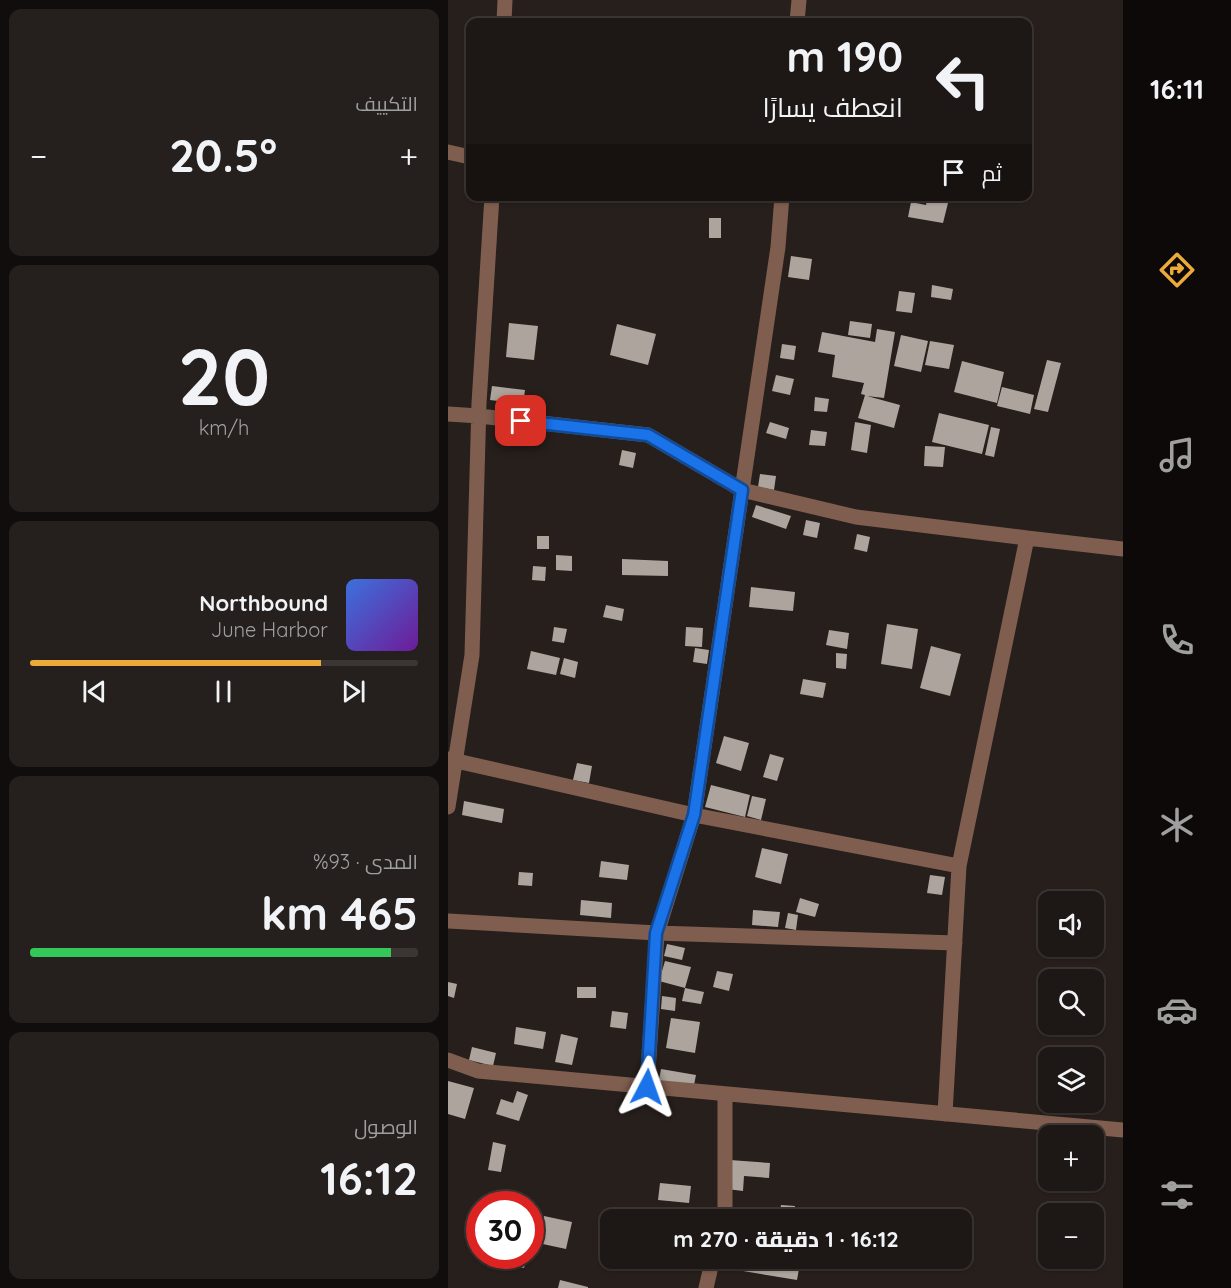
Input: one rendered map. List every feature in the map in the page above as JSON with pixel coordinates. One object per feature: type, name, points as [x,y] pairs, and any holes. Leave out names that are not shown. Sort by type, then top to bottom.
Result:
[{"type":"street","points":[[504,18],[505,0]]},
{"type":"street","points":[[797,18],[799,0]]},
{"type":"street","points":[[448,152],[466,156]]},
{"type":"street","points":[[448,807],[452,760],[472,655],[479,416],[492,201]]},
{"type":"street","points":[[647,1087],[656,933],[694,815],[778,247],[782,201]]},
{"type":"street","points":[[448,414],[648,435],[742,490],[856,517],[1123,549]]},
{"type":"street","points":[[944,1114],[959,866],[1027,538]]},
{"type":"street","points":[[452,760],[694,815],[959,866]]},
{"type":"street","points":[[448,921],[656,933],[955,943]]},
{"type":"street","points":[[448,1060],[478,1071],[1123,1130]]},
{"type":"street","points":[[725,1094],[725,1209]]},
{"type":"street","points":[[706,1288],[710,1269]]},
{"type":"building","points":[[927,201],[948,201],[943,223],[908,217],[911,202],[926,205]]},
{"type":"building","points":[[709,218],[721,218],[721,238],[709,238]]},
{"type":"building","points":[[791,256],[812,259],[809,280],[788,277]]},
{"type":"building","points":[[932,285],[953,289],[951,300],[931,297]]},
{"type":"building","points":[[899,291],[915,293],[912,313],[896,311]]},
{"type":"building","points":[[850,321],[872,324],[870,338],[848,335]]},
{"type":"building","points":[[509,323],[538,326],[534,360],[506,357]]},
{"type":"building","points":[[617,324],[656,334],[648,365],[610,355]]},
{"type":"building","points":[[877,329],[895,332],[884,398],[867,396],[900,405],[894,428],[858,418],[865,395],[861,394],[864,383],[832,377],[835,355],[818,352],[822,332],[875,342]]},
{"type":"building","points":[[901,335],[928,341],[921,372],[894,366]]},
{"type":"building","points":[[930,341],[954,345],[949,369],[925,365]]},
{"type":"building","points":[[782,344],[796,346],[794,360],[780,358]]},
{"type":"building","points":[[1047,360],[1061,363],[1048,412],[1034,409]]},
{"type":"building","points":[[962,361],[1004,372],[997,403],[954,392]]},
{"type":"building","points":[[776,375],[794,379],[790,395],[772,391]]},
{"type":"building","points":[[492,386],[525,390],[523,404],[490,400]]},
{"type":"building","points":[[1002,387],[1034,395],[1030,414],[997,406]]},
{"type":"building","points":[[815,397],[829,399],[827,412],[814,411]]},
{"type":"building","points":[[939,413],[989,425],[982,454],[932,442]]},
{"type":"building","points":[[770,422],[789,428],[786,439],[766,433]]},
{"type":"building","points":[[855,422],[871,425],[867,453],[851,450]]},
{"type":"building","points":[[991,427],[1000,429],[994,457],[985,455]]},
{"type":"building","points":[[811,430],[827,432],[825,446],[809,445]]},
{"type":"building","points":[[925,446],[945,447],[943,467],[924,466]]},
{"type":"building","points":[[622,450],[636,453],[633,468],[619,465]]},
{"type":"building","points":[[760,474],[776,476],[774,490],[758,487]]},
{"type":"building","points":[[756,505],[791,516],[786,529],[752,517]]},
{"type":"building","points":[[806,520],[820,523],[817,538],[803,535]]},
{"type":"building","points":[[857,534],[870,537],[867,552],[854,549]]},
{"type":"building","points":[[537,536],[549,536],[549,549],[537,549]]},
{"type":"building","points":[[556,555],[572,556],[572,571],[556,570]]},
{"type":"building","points":[[622,559],[668,561],[668,576],[622,575]]},
{"type":"building","points":[[533,566],[546,567],[545,581],[532,580]]},
{"type":"building","points":[[751,587],[795,592],[793,611],[749,607]]},
{"type":"building","points":[[606,605],[624,609],[622,621],[603,617]]},
{"type":"building","points":[[887,624],[918,629],[912,669],[881,664]]},
{"type":"building","points":[[554,627],[567,629],[564,643],[552,641]]},
{"type":"building","points":[[686,627],[703,628],[702,647],[685,646]]},
{"type":"building","points":[[829,630],[849,633],[847,649],[826,645]]},
{"type":"building","points":[[931,646],[961,654],[950,696],[920,688]]},
{"type":"building","points":[[695,648],[709,650],[707,664],[693,662]]},
{"type":"building","points":[[531,651],[560,658],[556,675],[527,669]]},
{"type":"building","points":[[836,653],[847,654],[846,669],[836,668]]},
{"type":"building","points":[[564,658],[578,662],[575,678],[560,674]]},
{"type":"building","points":[[803,679],[826,683],[823,698],[800,694]]},
{"type":"building","points":[[724,736],[749,743],[741,771],[716,763]]},
{"type":"building","points":[[770,754],[784,758],[777,781],[763,777]]},
{"type":"building","points":[[577,763],[592,766],[589,783],[573,780]]},
{"type":"building","points":[[711,785],[750,795],[745,817],[705,807]]},
{"type":"building","points":[[752,796],[766,799],[761,820],[747,816]]},
{"type":"building","points":[[464,801],[504,809],[502,823],[462,815]]},
{"type":"building","points":[[762,848],[788,854],[781,884],[755,877]]},
{"type":"building","points":[[601,861],[629,865],[627,880],[599,877]]},
{"type":"building","points":[[519,872],[533,873],[532,886],[518,885]]},
{"type":"building","points":[[930,875],[945,877],[942,895],[927,893]]},
{"type":"building","points":[[800,898],[819,904],[815,917],[796,912]]},
{"type":"building","points":[[581,900],[612,903],[611,918],[580,915]]},
{"type":"building","points":[[753,910],[780,912],[778,927],[752,925]]},
{"type":"building","points":[[788,913],[798,915],[796,930],[785,928]]},
{"type":"building","points":[[667,944],[685,948],[682,960],[664,956]]},
{"type":"building","points":[[665,961],[691,967],[685,988],[659,981]]},
{"type":"building","points":[[717,971],[733,974],[729,991],[713,987]]},
{"type":"building","points":[[448,982],[457,984],[454,998],[448,996]]},
{"type":"building","points":[[577,987],[596,987],[596,998],[577,998]]},
{"type":"building","points":[[685,988],[704,992],[701,1004],[682,1001]]},
{"type":"building","points":[[662,996],[676,998],[675,1011],[661,1009]]},
{"type":"building","points":[[612,1011],[628,1013],[626,1029],[610,1027]]},
{"type":"building","points":[[671,1018],[700,1022],[695,1053],[666,1048]]},
{"type":"building","points":[[516,1027],[546,1032],[543,1049],[514,1044]]},
{"type":"building","points":[[561,1034],[578,1038],[572,1065],[555,1062]]},
{"type":"building","points":[[472,1047],[496,1053],[493,1066],[469,1060]]},
{"type":"building","points":[[661,1069],[696,1075],[693,1090],[658,1085]]},
{"type":"building","points":[[448,1081],[474,1088],[465,1119],[448,1114]]},
{"type":"building","points":[[517,1091],[528,1095],[519,1121],[496,1114],[501,1099],[513,1103]]},
{"type":"building","points":[[493,1142],[506,1145],[501,1172],[488,1170]]},
{"type":"building","points":[[730,1160],[770,1163],[769,1178],[744,1176],[743,1191],[727,1189]]},
{"type":"building","points":[[660,1183],[691,1186],[689,1203],[658,1200]]},
{"type":"building","points":[[781,1205],[795,1206],[795,1209],[780,1209]]},
{"type":"building","points":[[544,1216],[572,1222],[566,1249],[544,1244]]},
{"type":"building","points":[[737,1269],[799,1269],[797,1280]]},
{"type":"building","points":[[560,1280],[588,1287],[588,1288],[558,1288]]},
{"type":"route","points":[[521,421],[648,435],[742,490],[694,815],[656,933],[647,1087]]}]
